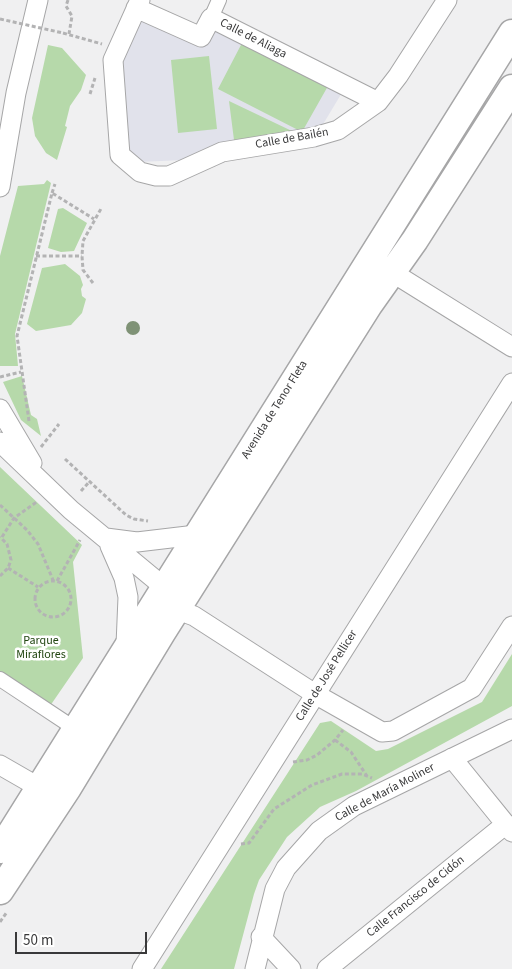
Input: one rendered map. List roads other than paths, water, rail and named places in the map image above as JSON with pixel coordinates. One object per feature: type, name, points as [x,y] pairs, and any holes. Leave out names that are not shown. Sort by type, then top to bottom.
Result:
[{"type":"main road","name":"Avenida de Tenor Fleta","points":[[0,850],[78,730],[196,535],[512,33]]},
{"type":"main road","name":"Avenida de Tenor Fleta","points":[[0,891],[68,788],[176,612],[392,271],[512,88]]},
{"type":"street","points":[[0,187],[16,93],[38,0]]},
{"type":"street","points":[[210,18],[219,0]]},
{"type":"street","name":"Calle de Bailén","points":[[138,4],[113,60],[120,155],[140,172],[148,175],[169,176],[222,152],[327,134],[351,122],[378,102],[398,76],[447,0]]},
{"type":"street","name":"Calle de Aliaga","points":[[138,4],[201,37],[210,18],[378,102]]},
{"type":"street","points":[[0,139],[16,93]]},
{"type":"street","points":[[365,265],[381,266],[392,271],[512,347]]},
{"type":"street","name":"Calle de José Pellicer","points":[[142,969],[512,383]]},
{"type":"street","points":[[0,409],[22,449],[51,490]]},
{"type":"street","points":[[0,442],[88,524],[164,587],[174,599],[176,612],[194,616],[315,694],[377,730],[393,731],[472,688],[512,626]]},
{"type":"street","points":[[106,538],[136,542],[196,535]]},
{"type":"street","points":[[106,538],[119,562],[128,596],[126,652]]},
{"type":"street","points":[[0,679],[78,730]]},
{"type":"street","name":"Calle de María Moliner","points":[[255,969],[261,937],[275,889],[282,875],[301,849],[319,831],[354,806],[512,729]]},
{"type":"street","points":[[452,758],[509,828]]},
{"type":"street","points":[[0,765],[40,788],[58,790],[68,788]]},
{"type":"street","name":"Calle Francisco de Cidón","points":[[327,969],[509,828]]},
{"type":"street","points":[[261,937],[291,969]]},
{"type":"park label","name":"Parque Miraflores","points":[[41,648]]}]
